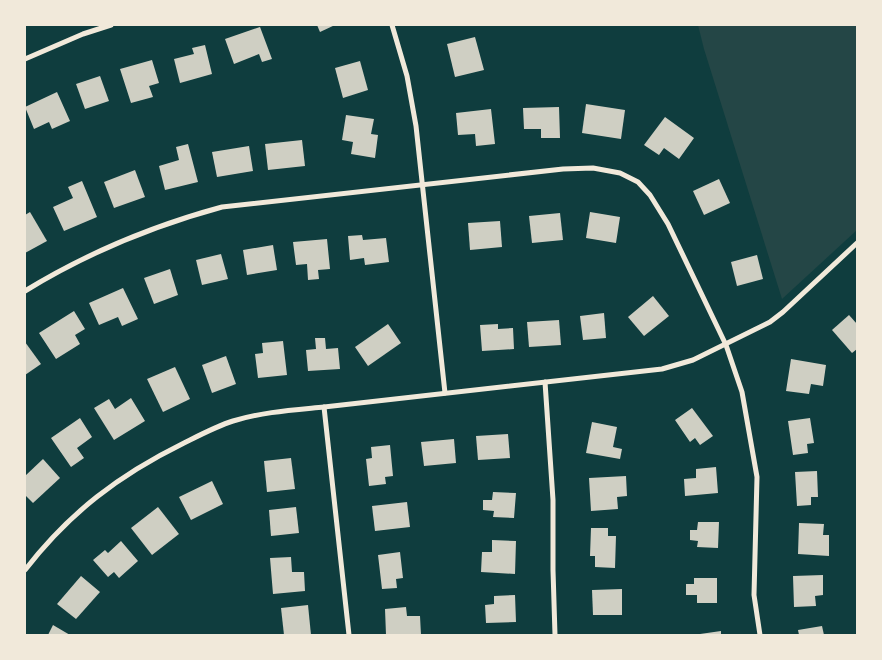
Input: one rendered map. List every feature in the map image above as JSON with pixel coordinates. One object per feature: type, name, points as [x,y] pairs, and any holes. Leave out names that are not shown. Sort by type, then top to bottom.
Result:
[{"type":"street","points":[[25,59],[83,34],[111,25]]},
{"type":"street","points":[[392,25],[407,76],[416,126],[445,393]]},
{"type":"street","points":[[25,291],[58,270],[131,237],[177,220],[222,207],[563,169],[593,168],[620,173],[638,182],[650,195],[668,224],[726,345],[742,392],[757,477],[754,595],[760,635]]},
{"type":"street","points":[[25,570],[43,547],[67,522],[119,479],[149,460],[233,421],[324,407],[662,369],[693,360],[770,322],[857,243]]},
{"type":"street","points":[[545,382],[553,500],[555,635]]},
{"type":"street","points":[[324,407],[349,635]]},
{"type":"shaded area","points":[[698,25],[857,25],[857,230],[782,299],[704,49]]},
{"type":"building","points":[[317,25],[335,25],[320,32]]},
{"type":"building","points":[[260,27],[272,59],[262,62],[259,54],[234,64],[225,39]]},
{"type":"building","points":[[475,37],[484,70],[455,77],[447,44]]},
{"type":"building","points":[[205,45],[212,74],[180,83],[174,59],[194,54],[192,48]]},
{"type":"building","points":[[152,60],[159,83],[149,86],[153,97],[131,103],[120,69]]},
{"type":"building","points":[[360,61],[368,90],[343,98],[335,68]]},
{"type":"building","points":[[100,76],[109,101],[85,109],[76,84]]},
{"type":"building","points":[[57,92],[70,121],[52,129],[49,122],[34,129],[25,107]]},
{"type":"building","points":[[586,104],[625,110],[621,139],[582,133]]},
{"type":"building","points":[[559,107],[560,138],[541,138],[541,129],[524,129],[523,108]]},
{"type":"building","points":[[491,109],[495,144],[476,146],[475,134],[458,135],[456,113]]},
{"type":"building","points":[[346,115],[374,119],[371,134],[378,135],[375,158],[351,154],[353,142],[342,140]]},
{"type":"building","points":[[665,117],[694,138],[679,159],[664,148],[659,155],[644,145]]},
{"type":"building","points":[[302,140],[305,166],[268,170],[265,144]]},
{"type":"building","points":[[188,144],[198,182],[165,190],[159,166],[179,160],[176,147]]},
{"type":"building","points":[[249,146],[253,171],[217,177],[212,152]]},
{"type":"building","points":[[135,170],[145,197],[114,208],[104,182]]},
{"type":"building","points":[[719,179],[730,203],[704,215],[693,191]]},
{"type":"building","points":[[82,181],[97,217],[64,231],[53,207],[73,198],[68,187]]},
{"type":"building","points":[[30,212],[47,241],[25,253],[25,215]]},
{"type":"building","points":[[590,212],[620,217],[616,243],[586,238]]},
{"type":"building","points":[[560,213],[563,240],[532,243],[529,216]]},
{"type":"building","points":[[500,221],[502,247],[470,250],[468,223]]},
{"type":"building","points":[[362,235],[363,240],[386,238],[389,262],[365,265],[364,258],[350,260],[348,236]]},
{"type":"building","points":[[327,239],[330,269],[318,270],[319,279],[308,280],[307,264],[296,265],[293,242]]},
{"type":"building","points":[[273,245],[277,270],[247,275],[243,250]]},
{"type":"building","points":[[221,254],[228,279],[202,285],[196,260]]},
{"type":"building","points":[[757,255],[763,279],[737,286],[731,262]]},
{"type":"building","points":[[170,269],[178,295],[154,304],[144,278]]},
{"type":"building","points":[[123,288],[138,319],[122,326],[118,317],[99,325],[89,303]]},
{"type":"building","points":[[653,296],[669,316],[644,336],[628,317]]},
{"type":"building","points":[[74,311],[85,329],[75,335],[80,344],[56,359],[39,333]]},
{"type":"building","points":[[604,313],[606,338],[583,340],[580,316]]},
{"type":"building","points":[[849,315],[857,324],[857,349],[852,353],[832,330]]},
{"type":"building","points":[[559,320],[561,345],[529,347],[527,322]]},
{"type":"building","points":[[388,324],[401,343],[368,366],[355,347]]},
{"type":"building","points":[[498,324],[498,329],[513,328],[514,349],[482,351],[480,325]]},
{"type":"building","points":[[315,338],[325,338],[326,349],[338,348],[340,369],[308,371],[306,350],[316,349]]},
{"type":"building","points":[[283,341],[287,375],[258,378],[255,354],[263,353],[262,343]]},
{"type":"building","points":[[25,342],[41,364],[25,375]]},
{"type":"building","points":[[226,356],[236,384],[212,393],[202,365]]},
{"type":"building","points":[[791,359],[826,365],[823,386],[811,384],[809,394],[786,391]]},
{"type":"building","points":[[175,367],[190,399],[163,412],[147,379]]},
{"type":"building","points":[[131,398],[145,421],[114,440],[94,408],[109,399],[115,409]]},
{"type":"building","points":[[692,408],[713,436],[700,445],[695,438],[690,442],[675,420]]},
{"type":"building","points":[[80,418],[92,437],[77,448],[84,458],[71,467],[51,438]]},
{"type":"building","points":[[810,418],[814,443],[807,444],[808,453],[793,455],[788,421]]},
{"type":"building","points":[[592,422],[617,427],[613,447],[622,449],[620,459],[586,453]]},
{"type":"building","points":[[508,434],[510,458],[478,460],[476,436]]},
{"type":"building","points":[[454,439],[456,463],[424,466],[421,442]]},
{"type":"building","points":[[390,445],[393,476],[385,477],[386,484],[369,486],[366,459],[372,458],[371,447]]},
{"type":"building","points":[[291,458],[295,489],[267,492],[264,461]]},
{"type":"building","points":[[43,459],[60,478],[33,503],[25,495],[25,476]]},
{"type":"building","points":[[716,467],[718,493],[685,496],[684,479],[696,478],[696,469]]},
{"type":"building","points":[[817,471],[818,497],[811,497],[811,505],[797,506],[795,472]]},
{"type":"building","points":[[626,476],[627,496],[617,497],[618,509],[591,511],[589,478]]},
{"type":"building","points":[[212,481],[223,504],[191,520],[179,497]]},
{"type":"building","points":[[493,492],[516,493],[514,518],[493,517],[494,511],[483,510],[483,500],[492,500]]},
{"type":"building","points":[[407,502],[410,527],[375,531],[372,506]]},
{"type":"building","points":[[158,507],[179,534],[152,555],[131,528]]},
{"type":"building","points":[[296,507],[299,533],[271,536],[269,510]]},
{"type":"building","points":[[698,522],[719,522],[718,548],[697,547],[698,541],[690,540],[690,530],[697,530]]},
{"type":"building","points":[[799,523],[824,524],[823,535],[829,535],[829,556],[798,554]]},
{"type":"building","points":[[591,528],[608,528],[608,536],[616,536],[615,568],[595,567],[595,556],[590,556]]},
{"type":"building","points":[[492,540],[516,541],[515,574],[481,572],[482,552],[492,552]]},
{"type":"building","points":[[121,541],[138,561],[119,578],[114,572],[108,577],[93,560],[105,550],[108,553]]},
{"type":"building","points":[[400,552],[403,578],[396,579],[397,588],[382,589],[378,555]]},
{"type":"building","points":[[291,557],[292,572],[304,572],[305,591],[273,594],[270,558]]},
{"type":"building","points":[[823,575],[823,595],[815,596],[816,606],[794,607],[793,576]]},
{"type":"building","points":[[81,576],[100,592],[76,619],[57,604]]},
{"type":"building","points":[[694,578],[717,578],[717,603],[697,603],[697,595],[686,595],[686,584],[694,584]]},
{"type":"building","points":[[622,589],[622,615],[593,615],[592,590]]},
{"type":"building","points":[[515,595],[516,622],[486,623],[485,605],[494,604],[494,596]]},
{"type":"building","points":[[308,605],[311,635],[284,635],[281,608]]},
{"type":"building","points":[[406,607],[407,616],[420,616],[421,635],[386,635],[385,609]]},
{"type":"building","points":[[53,625],[70,635],[48,635]]},
{"type":"building","points":[[822,626],[824,635],[799,635],[798,630]]},
{"type":"building","points":[[721,631],[721,635],[700,634]]}]
